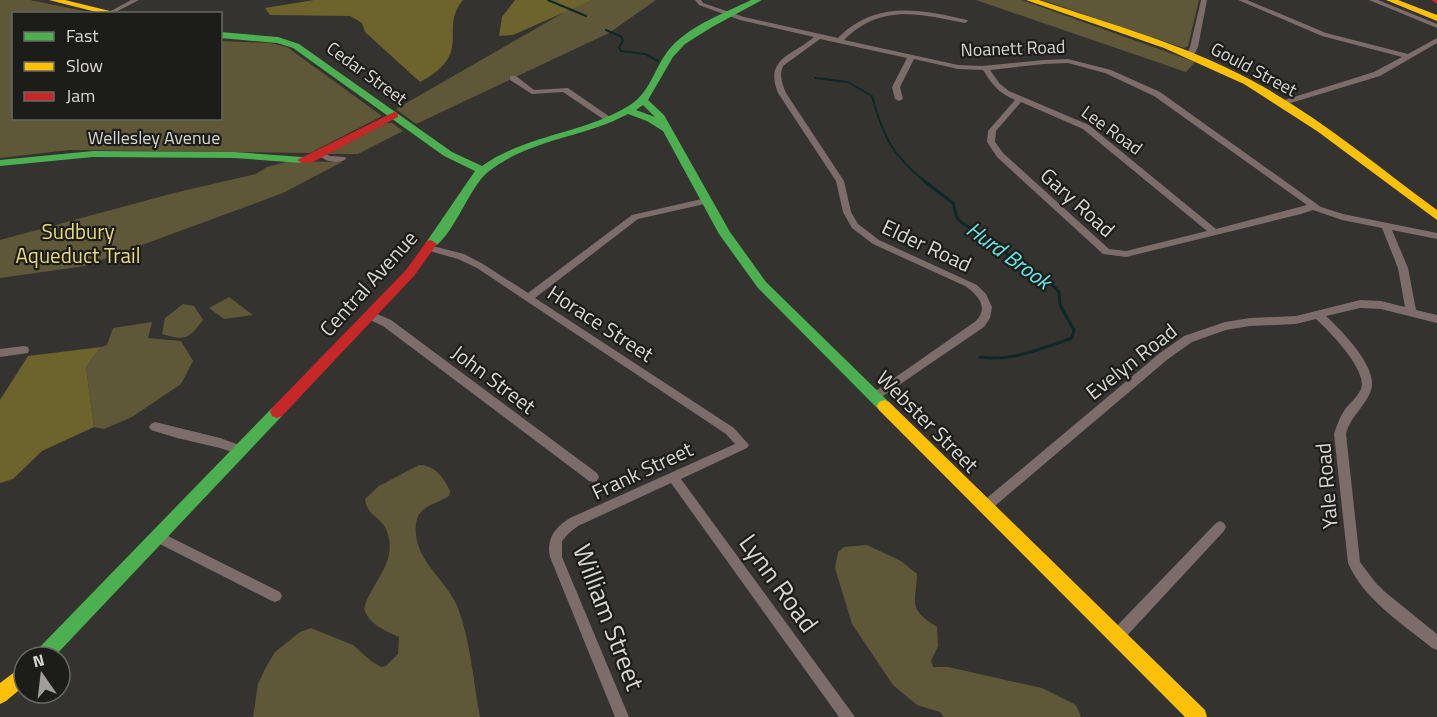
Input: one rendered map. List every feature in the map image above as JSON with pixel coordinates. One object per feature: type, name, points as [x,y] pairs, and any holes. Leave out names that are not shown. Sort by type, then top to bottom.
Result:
[{"type":"main road","points":[[53,0],[110,12]]},
{"type":"main road","name":"Central Avenue","points":[[54,645],[370,315],[429,248],[450,219],[468,186],[482,170],[518,150],[629,111],[644,101],[676,46],[691,35],[758,0]]},
{"type":"main road","name":"Gould Street","points":[[1030,0],[1190,55],[1239,78],[1284,104],[1437,216]]},
{"type":"main road","points":[[1390,0],[1437,18]]},
{"type":"main road","points":[[1407,0],[1437,11]]},
{"type":"main road","name":"Cedar Street","points":[[222,34],[275,40],[296,46],[455,158],[482,170]]},
{"type":"main road","name":"Webster Street","points":[[644,101],[658,113],[664,128],[734,248],[762,285],[1198,717]]},
{"type":"main road","points":[[629,111],[651,119],[664,128]]},
{"type":"main road","points":[[315,157],[394,115]]},
{"type":"main road","name":"Wellesley Avenue","points":[[0,163],[93,154],[315,157]]},
{"type":"main road","points":[[0,694],[12,684]]},
{"type":"street","points":[[117,12],[136,0]]},
{"type":"street","name":"Noanett Road","points":[[698,0],[701,4],[729,15],[958,67],[985,68],[1069,61],[1133,82],[1162,97],[1313,206],[1342,217],[1437,236]]},
{"type":"street","points":[[1190,55],[1194,47],[1204,0]]},
{"type":"street","points":[[1240,0],[1324,35],[1409,56]]},
{"type":"street","points":[[1372,0],[1437,26]]},
{"type":"street","points":[[838,41],[848,31],[875,15],[892,10],[915,10],[965,21]]},
{"type":"street","name":"Elder Road","points":[[818,37],[784,60],[776,77],[782,93],[840,181],[846,208],[852,222],[876,242],[968,284],[981,293],[987,306],[986,318],[980,324],[874,398]]},
{"type":"street","points":[[1284,104],[1372,76],[1437,40]]},
{"type":"street","points":[[899,99],[896,87],[911,57]]},
{"type":"street","name":"Lee Road","points":[[985,68],[999,88],[1019,100],[1086,127],[1214,232]]},
{"type":"street","points":[[513,78],[530,91],[565,90],[609,119]]},
{"type":"street","name":"Gary Road","points":[[1019,100],[992,131],[992,145],[999,155],[1102,250],[1114,255],[1126,254],[1313,206]]},
{"type":"street","name":"Wellesley Avenue","points":[[315,157],[342,159]]},
{"type":"street","points":[[528,298],[635,217],[706,201]]},
{"type":"street","points":[[1386,226],[1402,265],[1411,312]]},
{"type":"street","name":"Horace Street","points":[[429,248],[468,259],[730,431],[743,445]]},
{"type":"street","name":"Evelyn Road","points":[[986,507],[1164,356],[1188,339],[1233,324],[1296,320],[1352,306],[1370,304],[1437,319]]},
{"type":"street","name":"John Street","points":[[370,315],[387,323],[593,477]]},
{"type":"street","name":"Yale Road","points":[[1319,315],[1360,364],[1368,380],[1365,391],[1345,417],[1340,434],[1354,563],[1373,589],[1437,643]]},
{"type":"street","points":[[0,353],[24,350]]},
{"type":"street","points":[[155,427],[174,434],[226,444],[241,450]]},
{"type":"street","name":"Frank Street","points":[[559,535],[574,522],[743,445]]},
{"type":"street","name":"Lynn Road","points":[[673,477],[848,717]]},
{"type":"street","points":[[1116,637],[1220,527]]},
{"type":"street","name":"William Street","points":[[559,535],[555,543],[556,557],[622,717]]},
{"type":"street","points":[[158,537],[275,596]]},
{"type":"green space","points":[[0,0],[30,0],[89,12],[12,12],[12,120],[222,120],[222,41],[270,43],[287,47],[382,116],[310,153],[69,150],[0,158]]},
{"type":"green space","points":[[592,0],[656,0],[609,33],[416,124],[396,109],[563,13],[557,12]]},
{"type":"green space","points":[[976,0],[1022,0],[1195,62],[1186,72]]},
{"type":"green space","points":[[1042,0],[1199,0],[1188,46],[1184,48]]},
{"type":"green space","points":[[386,123],[392,123],[403,131],[358,154],[327,154]]},
{"type":"green space","name":"Sudbury Aqueduct Trail","points":[[290,161],[342,162],[283,193],[85,266],[0,278],[0,240],[174,193],[256,174],[267,167]]},
{"type":"green space","points":[[229,297],[253,315],[224,319],[209,308]]},
{"type":"green space","points":[[183,304],[194,306],[203,320],[186,337],[162,334],[165,318]]},
{"type":"green space","points":[[152,322],[148,338],[181,341],[193,361],[181,384],[132,417],[104,429],[94,427],[86,367],[101,347],[107,345],[113,328]]},
{"type":"green space","points":[[419,465],[430,467],[438,473],[450,491],[449,496],[428,506],[420,513],[416,524],[416,537],[424,558],[453,597],[458,608],[469,648],[480,717],[253,717],[258,684],[266,667],[275,652],[300,632],[311,628],[353,645],[381,667],[386,666],[398,654],[399,637],[374,623],[364,609],[383,571],[389,551],[386,529],[368,509],[365,499],[379,486]]},
{"type":"green space","points":[[867,545],[901,561],[917,574],[915,605],[927,621],[937,627],[938,646],[931,661],[933,667],[948,667],[1042,688],[1076,705],[1081,717],[944,717],[940,712],[917,705],[893,685],[852,624],[835,568],[838,552],[844,547]]},
{"type":"shaded area","points":[[314,0],[463,0],[453,21],[453,41],[446,61],[437,71],[420,82],[365,32],[362,23],[350,16],[270,15],[265,8]]},
{"type":"shaded area","points":[[515,0],[592,0],[513,35],[499,36],[502,17]]},
{"type":"shaded area","points":[[101,347],[86,367],[94,427],[42,451],[13,479],[0,483],[0,400],[28,356]]},
{"type":"waterway","name":"Hurd Brook","points":[[548,0],[586,16]]},
{"type":"waterway","name":"Hurd Brook","points":[[606,30],[622,37],[623,41],[619,47],[621,51],[645,54],[658,61]]},
{"type":"waterway","name":"Hurd Brook","points":[[815,78],[848,82],[872,96],[880,123],[890,144],[905,163],[926,182]]},
{"type":"waterway","name":"Hurd Brook","points":[[924,181],[953,203],[957,218],[962,223],[994,241],[1014,261],[1046,278],[1059,292],[1060,305],[1074,330],[1072,338],[1027,353],[1003,358],[980,357]]},
{"type":"traffic: fast","points":[[431,244],[450,219],[473,181],[499,158],[537,142],[598,124],[634,107],[649,93],[669,57],[682,42],[709,25],[758,0]]},
{"type":"traffic: fast","points":[[222,35],[278,40],[296,46],[448,154],[482,170]]},
{"type":"traffic: fast","points":[[644,101],[659,115],[725,234],[762,285],[884,406]]},
{"type":"traffic: fast","points":[[629,111],[651,119],[664,128]]},
{"type":"traffic: fast","points":[[0,163],[93,154],[234,155],[302,160]]},
{"type":"traffic: fast","points":[[54,645],[277,412]]},
{"type":"traffic: slow","points":[[53,0],[109,12]]},
{"type":"traffic: slow","points":[[1030,0],[1168,46],[1247,82],[1297,112],[1437,216]]},
{"type":"traffic: slow","points":[[1390,0],[1437,18]]},
{"type":"traffic: slow","points":[[884,406],[1198,717]]},
{"type":"traffic: slow","points":[[0,695],[12,684]]},
{"type":"traffic: jam","points":[[302,160],[309,160],[394,115]]},
{"type":"traffic: jam","points":[[277,412],[410,273],[431,244]]}]
